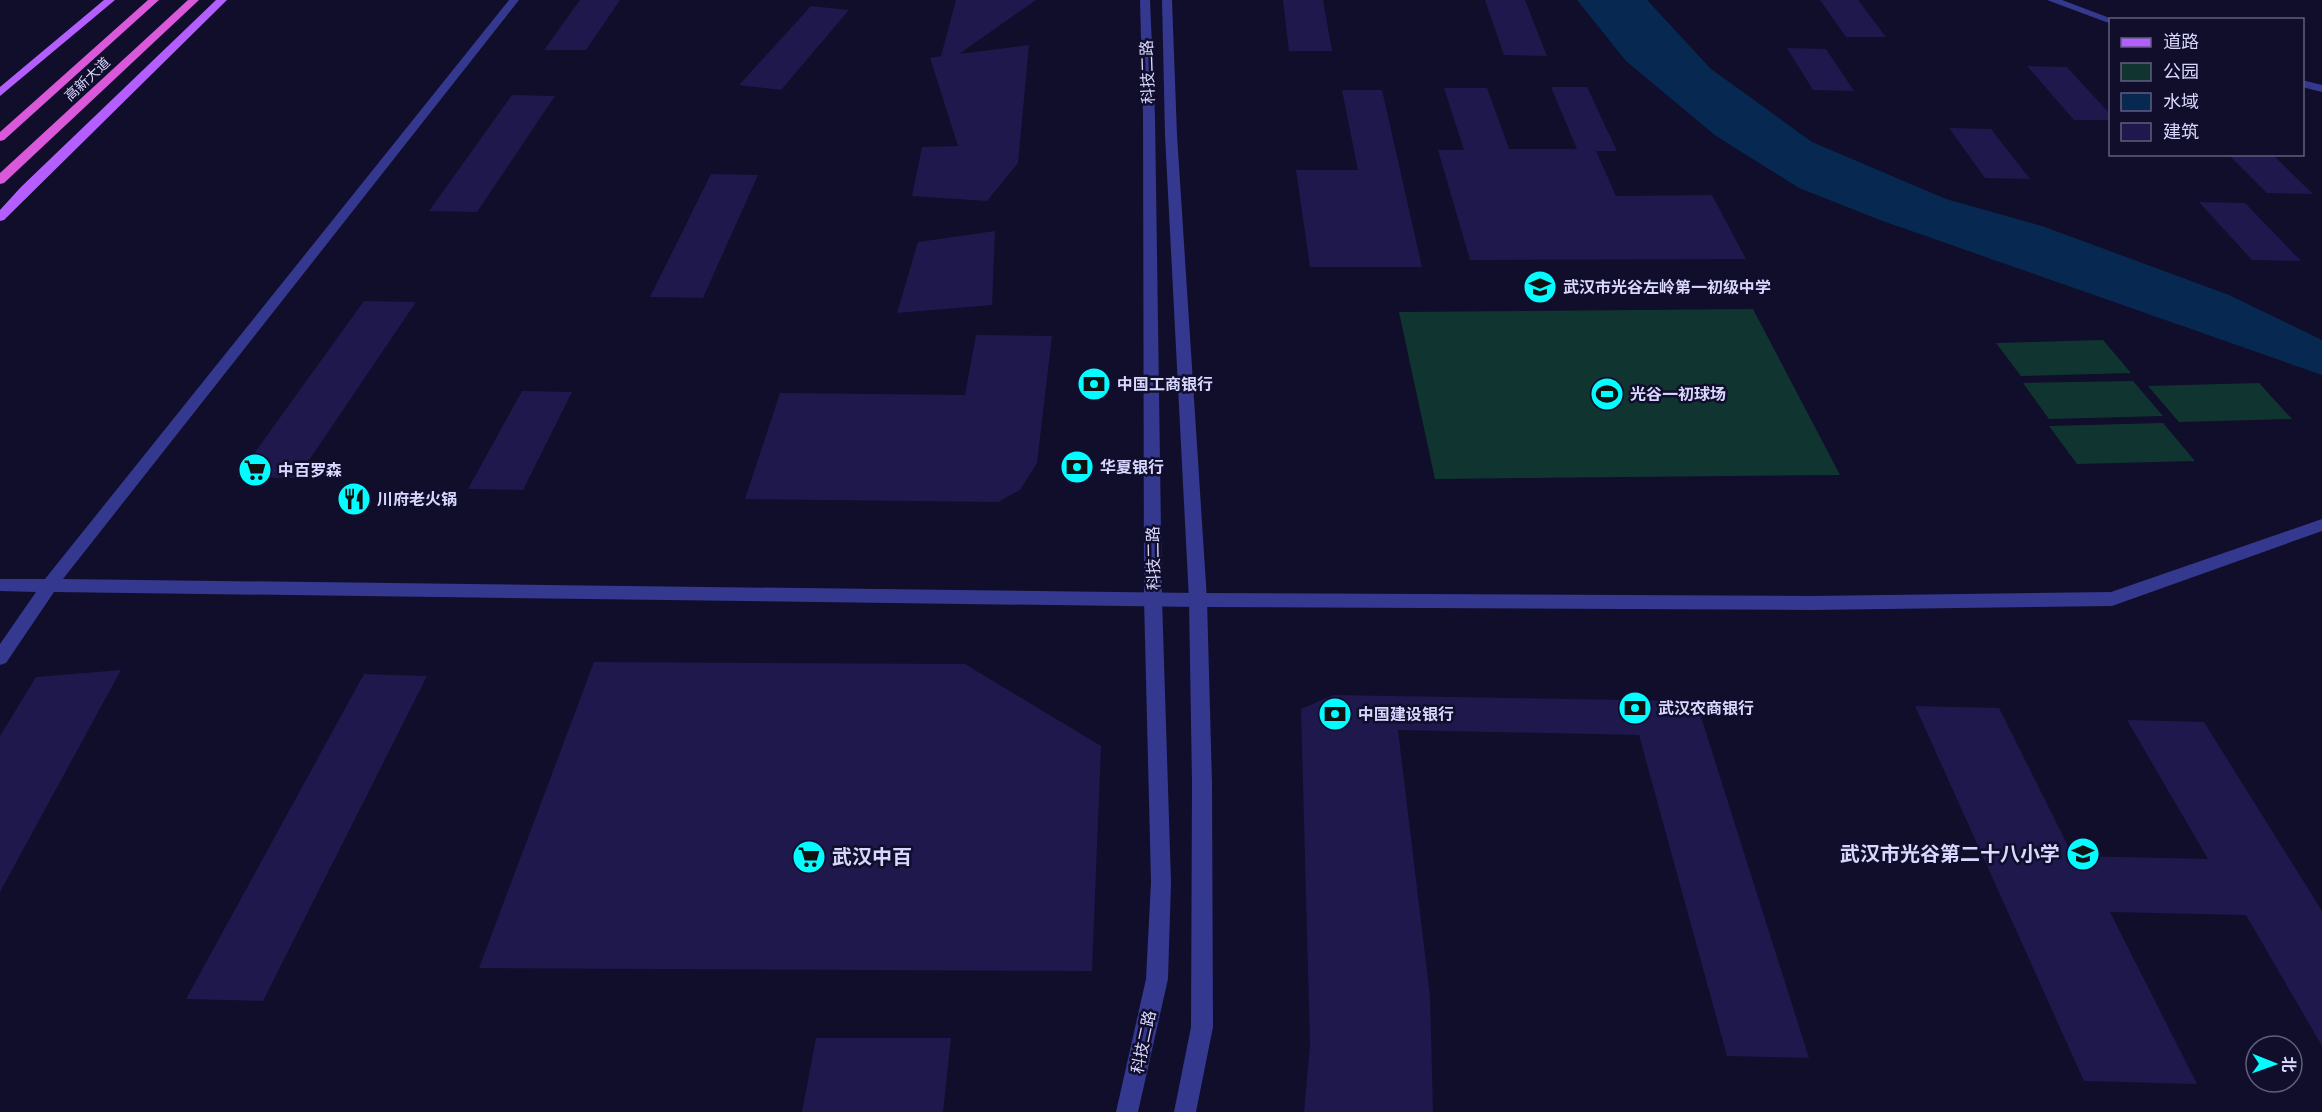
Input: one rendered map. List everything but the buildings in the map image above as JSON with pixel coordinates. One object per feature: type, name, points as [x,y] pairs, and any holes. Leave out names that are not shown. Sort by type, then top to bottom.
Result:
[{"type":"highway","name":"高新大道","points":[[0,138],[154,0]]},
{"type":"highway","name":"高新大道","points":[[0,180],[194,0]]},
{"type":"main road","points":[[0,93],[110,0]]},
{"type":"main road","points":[[0,217],[33,182],[222,0]]},
{"type":"street","points":[[0,658],[48,587],[514,0]]},
{"type":"street","name":"科技二路","points":[[1128,1112],[1157,979],[1161,882],[1153,599],[1149,116],[1145,0]]},
{"type":"street","name":"科技二路","points":[[1167,0],[1172,147],[1198,600],[1202,783],[1202,1027],[1185,1112]]},
{"type":"street","points":[[2052,0],[2109,20]]},
{"type":"street","points":[[2304,84],[2322,89]]},
{"type":"street","points":[[0,585],[1198,600],[1811,603],[2112,599],[2322,525]]},
{"type":"green space","name":"光谷一初球场","points":[[1753,309],[1840,475],[1435,479],[1399,312]]},
{"type":"green space","points":[[2103,340],[2131,373],[2021,376],[1996,343]]},
{"type":"green space","points":[[2133,381],[2163,416],[2049,419],[2023,383]]},
{"type":"green space","points":[[2259,383],[2292,419],[2179,422],[2148,386]]},
{"type":"green space","points":[[2163,423],[2195,461],[2077,464],[2049,426]]},
{"type":"water","points":[[1577,0],[1647,0],[1711,69],[1812,142],[1946,199],[2042,226],[2229,295],[2322,340],[2322,375],[1880,220],[1799,188],[1716,136],[1626,61]]},
{"type":"place","name":"武汉市光谷左岭第一初级中学","points":[[1540,287]]},
{"type":"place","name":"中国工商银行","points":[[1094,384]]},
{"type":"place","name":"光谷一初球场","points":[[1607,394]]},
{"type":"place","name":"华夏银行","points":[[1077,467]]},
{"type":"place","name":"中百罗森","points":[[255,470]]},
{"type":"place","name":"川府老火锅","points":[[354,499]]},
{"type":"place","name":"武汉农商银行","points":[[1635,708]]},
{"type":"place","name":"中国建设银行","points":[[1335,714]]},
{"type":"place","name":"武汉市光谷第二十八小学","points":[[2083,854]]},
{"type":"place","name":"武汉中百","points":[[809,857]]}]
